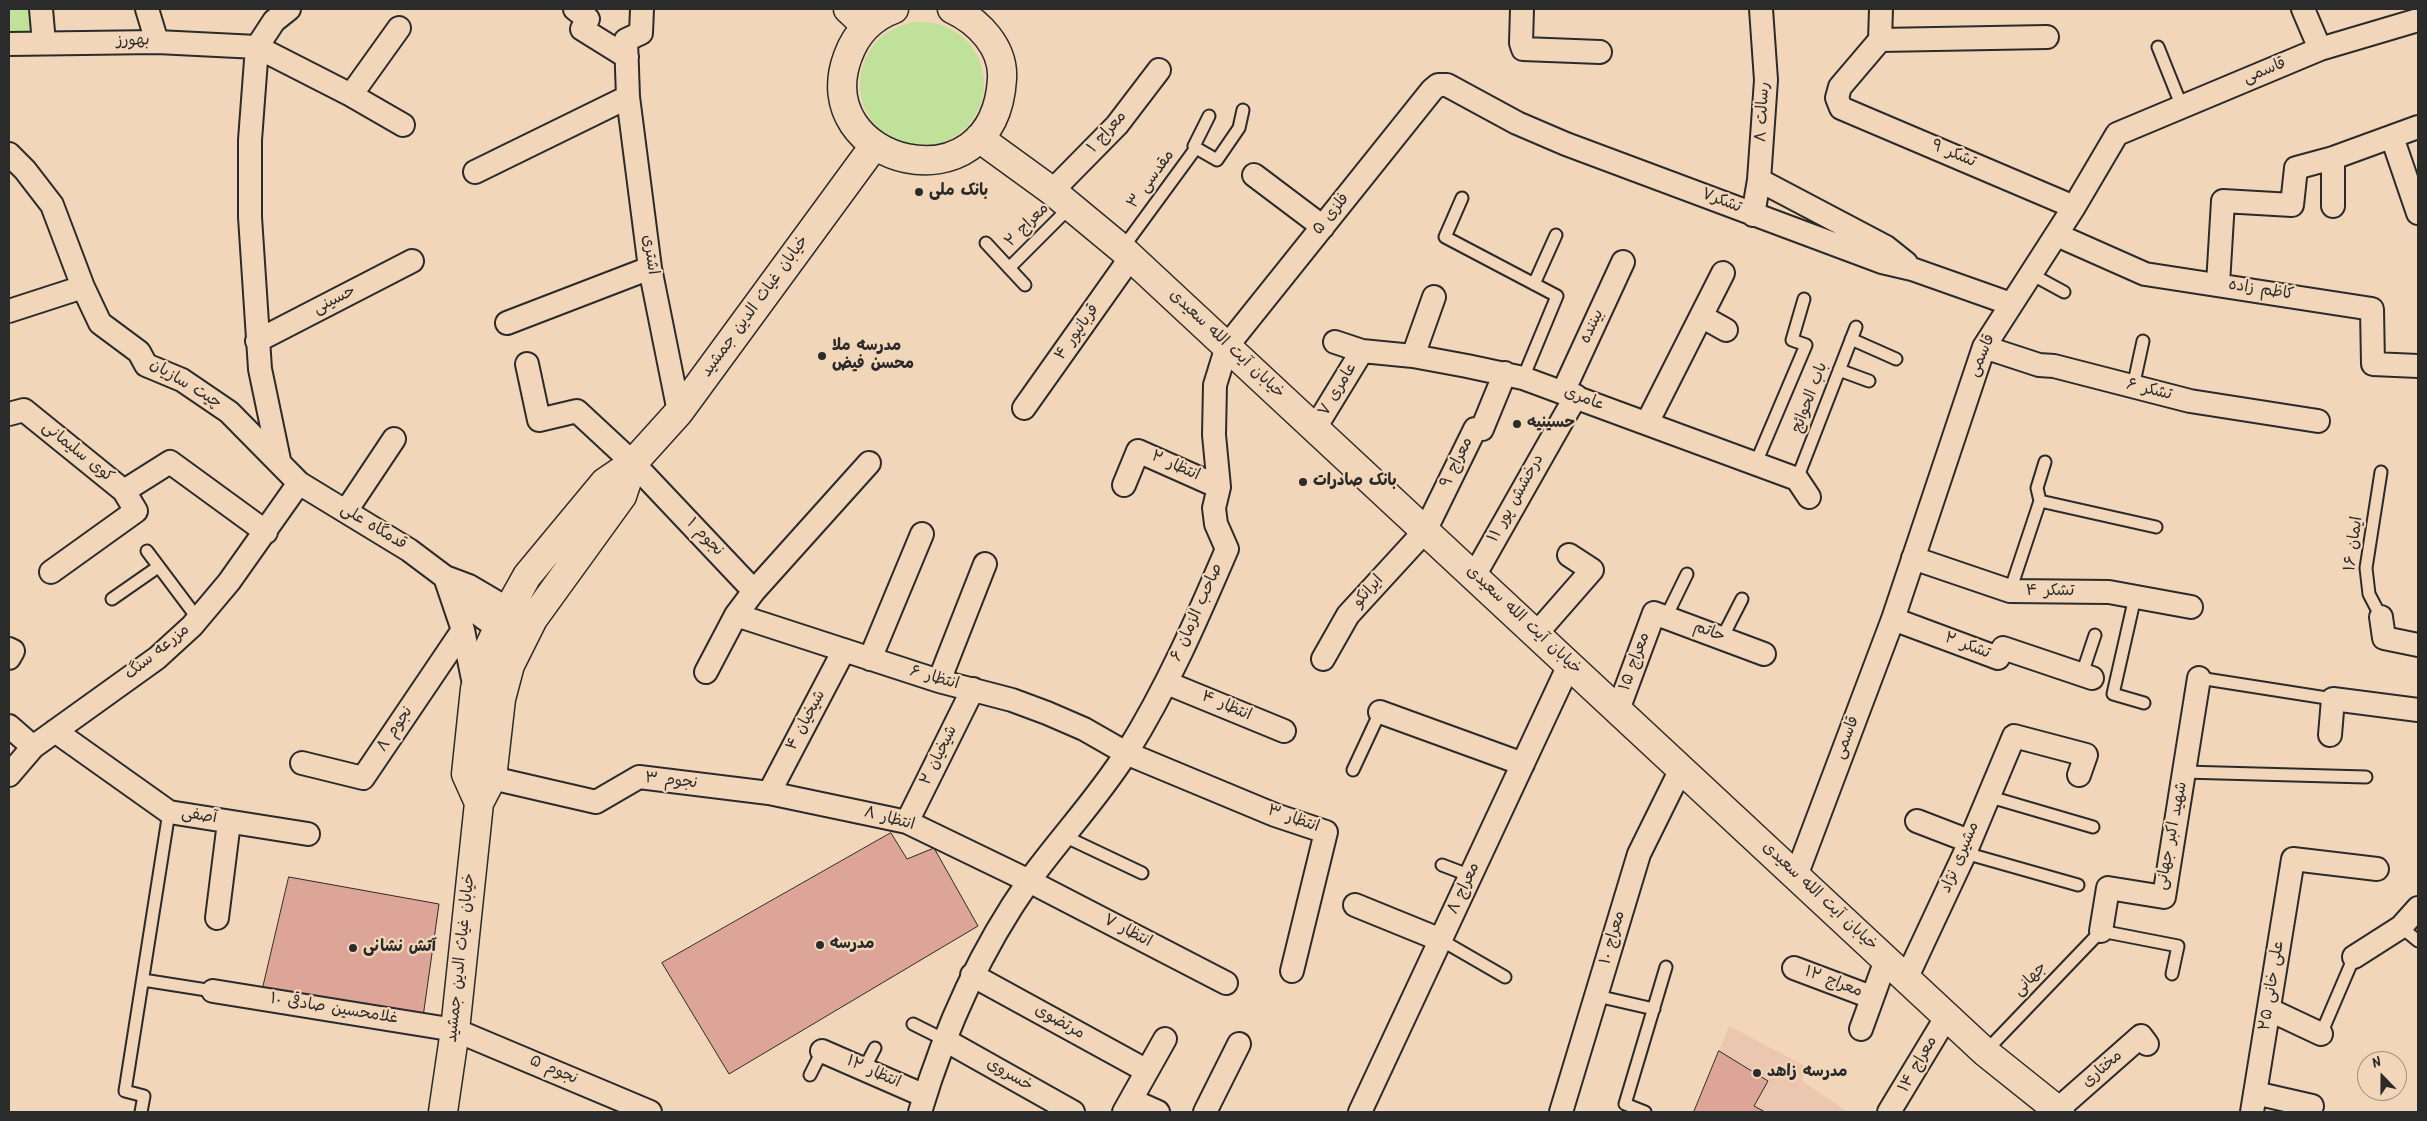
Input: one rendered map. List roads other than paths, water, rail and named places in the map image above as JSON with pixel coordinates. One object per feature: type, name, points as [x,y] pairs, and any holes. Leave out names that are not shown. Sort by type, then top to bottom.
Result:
[{"type":"main road","points":[[894,9],[857,18],[847,58],[843,88],[851,117],[858,130],[874,146],[894,157],[916,161],[939,160],[960,152],[979,138],[993,120],[1001,98],[1002,74],[996,52],[984,32],[964,11]]},
{"type":"main road","name":"خیابان آیت الله سعیدی","points":[[979,138],[1061,199],[1127,253],[1985,1052],[2058,1111]]},
{"type":"main road","name":"خیابان غیاث الدین جمشید","points":[[443,1112],[455,1030],[479,803],[492,778],[501,699],[510,665],[515,624],[527,576],[605,482],[633,463],[679,412],[874,146]]},
{"type":"main road","name":"خیابان غیاث الدین جمشید","points":[[479,803],[466,774],[475,689],[486,654],[515,624]]},
{"type":"street","points":[[41,9],[44,43]]},
{"type":"street","points":[[147,9],[157,42]]},
{"type":"street","points":[[279,460],[261,378],[257,341],[252,278],[249,178],[257,47],[264,34],[289,9]]},
{"type":"street","points":[[575,9],[588,19],[582,28],[626,57]]},
{"type":"street","points":[[626,57],[626,40],[642,32],[642,9]]},
{"type":"street","points":[[1522,9],[1521,43],[1523,49],[1600,52]]},
{"type":"street","name":"رسالت ۸","points":[[1753,215],[1759,180],[1766,80],[1761,9]]},
{"type":"street","points":[[1881,9],[1880,40],[2047,37]]},
{"type":"street","points":[[2303,9],[2320,50]]},
{"type":"street","name":"قاسمی","points":[[1796,876],[1893,619],[1984,347],[2057,235],[2117,134],[2320,50],[2418,20]]},
{"type":"street","points":[[351,95],[399,28]]},
{"type":"street","name":"تشکر ۹","points":[[1880,40],[1840,88],[1837,98],[1841,108],[2074,207]]},
{"type":"street","name":"بهورز","points":[[9,44],[157,42],[257,47]]},
{"type":"street","points":[[257,47],[351,95],[403,125]]},
{"type":"street","name":"اشتری","points":[[626,57],[628,97],[650,268],[679,412]]},
{"type":"street","name":"معراج ۱","points":[[1061,199],[1159,70]]},
{"type":"street","name":"تشکر۷","points":[[1438,85],[1447,85],[1517,123],[1566,144],[1882,262],[1912,269],[2011,304]]},
{"type":"street","name":"فلزی ۵","points":[[1226,346],[1432,90],[1438,85]]},
{"type":"street","points":[[475,172],[628,97]]},
{"type":"street","points":[[2218,284],[2224,201],[2292,205],[2296,168],[2333,158],[2418,127]]},
{"type":"street","points":[[2392,137],[2418,213]]},
{"type":"street","name":"چیت سازیان","points":[[9,154],[25,170],[52,205],[83,287],[100,323],[139,352],[146,365],[182,380],[229,412],[279,460],[299,483]]},
{"type":"street","points":[[2333,158],[2333,206]]},
{"type":"street","points":[[1254,175],[1323,227]]},
{"type":"street","points":[[1759,180],[1886,247],[1912,269]]},
{"type":"street","name":"کاظم زاده","points":[[2057,235],[2145,274],[2372,309],[2373,364],[2418,366]]},
{"type":"street","name":"قربانپور ۴","points":[[1024,408],[1127,253]]},
{"type":"street","name":"حسینی","points":[[257,341],[412,262]]},
{"type":"street","name":"بیننده","points":[[1569,394],[1623,262]]},
{"type":"street","points":[[507,323],[650,268]]},
{"type":"street","points":[[1647,423],[1723,273]]},
{"type":"street","points":[[9,311],[83,287]]},
{"type":"street","points":[[1413,356],[1434,297]]},
{"type":"street","points":[[1701,316],[1726,330]]},
{"type":"street","name":"عامری","points":[[1335,342],[1362,351],[1413,356],[1514,376],[1647,423],[1755,465],[1803,488]]},
{"type":"street","name":"صاحب الزمان ۶","points":[[923,1104],[945,1040],[972,975],[1029,881],[1126,753],[1167,683],[1227,549],[1216,524],[1214,508],[1219,487],[1214,435],[1215,385],[1226,346]]},
{"type":"street","name":"تشکر ۶","points":[[1984,347],[2039,365],[2054,366],[2190,401],[2318,421]]},
{"type":"street","name":"عامری ۷","points":[[1315,428],[1362,351]]},
{"type":"street","points":[[527,364],[539,420],[577,411],[633,463]]},
{"type":"street","name":"معراج ۹","points":[[1425,531],[1475,429],[1482,429],[1514,376]]},
{"type":"street","name":"درخشش پور ۱۱","points":[[1474,576],[1569,394]]},
{"type":"street","name":"کوی سلیمانی","points":[[9,414],[24,410],[124,491],[170,462],[266,532]]},
{"type":"street","points":[[346,512],[394,439]]},
{"type":"street","name":"انتظار ۲","points":[[1124,485],[1138,450],[1219,487]]},
{"type":"street","name":"نجوم ۱","points":[[633,463],[754,591]]},
{"type":"street","points":[[706,672],[736,615],[754,591],[869,463]]},
{"type":"street","name":"قدمگاه علی","points":[[299,483],[409,550],[445,577],[469,586],[515,624]]},
{"type":"street","name":"مزرعه سنگ","points":[[9,775],[33,747],[176,643],[229,582],[299,483]]},
{"type":"street","points":[[51,572],[136,511],[124,491]]},
{"type":"street","name":"ایرانکو","points":[[1323,660],[1348,615],[1425,531]]},
{"type":"street","points":[[870,659],[922,534]]},
{"type":"street","points":[[1536,634],[1592,570],[1569,554]]},
{"type":"street","name":"تشکر ۴","points":[[1912,558],[2010,591],[2109,592],[2191,607]]},
{"type":"street","points":[[939,681],[985,564]]},
{"type":"street","points":[[445,577],[463,630],[475,689]]},
{"type":"street","name":"انتظار ۶","points":[[736,615],[939,681],[973,689],[1048,713],[1084,729],[1126,753]]},
{"type":"street","name":"حاتم","points":[[1660,615],[1764,654]]},
{"type":"street","name":"معراج ۱۵","points":[[1618,710],[1660,615]]},
{"type":"street","points":[[2380,617],[2384,638],[2418,645]]},
{"type":"street","name":"تشکر ۲","points":[[1893,619],[1998,658],[2003,648],[2087,676]]},
{"type":"street","name":"نجوم ۸","points":[[302,763],[363,778],[463,630]]},
{"type":"street","points":[[9,649],[13,652],[9,658]]},
{"type":"street","name":"شیخیان ۴","points":[[770,793],[844,650]]},
{"type":"street","name":"معراج ۸","points":[[1360,1112],[1569,665]]},
{"type":"street","name":"شهید اکبر جهانی","points":[[2100,931],[2108,888],[2164,897],[2198,678]]},
{"type":"street","name":"انتظار ۴","points":[[1167,683],[1284,732]]},
{"type":"street","name":"شیخیان ۲","points":[[907,822],[973,689]]},
{"type":"street","points":[[2330,735],[2333,698],[2418,710]]},
{"type":"street","points":[[1380,712],[1523,764]]},
{"type":"street","points":[[9,726],[33,747]]},
{"type":"street","name":"آصفی","points":[[55,731],[169,812],[308,834]]},
{"type":"street","name":"مشیری نژاد","points":[[1906,979],[1967,847],[2014,736],[2086,755],[2079,775]]},
{"type":"street","name":"انتظار ۳","points":[[1126,753],[1275,815],[1326,832],[1292,972]]},
{"type":"street","name":"معراج ۱۰","points":[[1561,1112],[1639,854],[1681,769]]},
{"type":"street","name":"نجوم ۳","points":[[492,778],[596,802],[639,778],[770,793]]},
{"type":"street","name":"انتظار ۸","points":[[770,793],[907,822],[1029,881]]},
{"type":"street","points":[[1917,821],[1967,847]]},
{"type":"street","points":[[218,918],[229,822]]},
{"type":"street","name":"علی خانی ۲۵","points":[[2254,1103],[2293,859],[2377,869]]},
{"type":"street","name":"انتظار ۷","points":[[1029,881],[1226,983]]},
{"type":"street","points":[[1354,905],[1441,940]]},
{"type":"street","points":[[2354,957],[2401,927],[2418,908]]},
{"type":"street","name":"معراج ۱۲","points":[[1861,1029],[1886,960]]},
{"type":"street","name":"معراج ۱۲","points":[[1794,968],[1871,998]]},
{"type":"street","name":"مرتضوی","points":[[972,975],[1147,1070]]},
{"type":"street","name":"غلامحسین صادقی ۱۰","points":[[213,991],[455,1030]]},
{"type":"street","points":[[2270,1010],[2321,1034]]},
{"type":"street","name":"معراج ۱۴","points":[[1890,1112],[1947,1016]]},
{"type":"street","name":"نجوم ۵","points":[[455,1030],[647,1112]]},
{"type":"street","name":"مختاری","points":[[2058,1111],[2141,1036],[2147,1044]]},
{"type":"street","points":[[1158,1112],[1127,1106],[1165,1039]]},
{"type":"street","name":"خسروی","points":[[945,1040],[1073,1112]]},
{"type":"street","points":[[1205,1112],[1239,1044]]},
{"type":"street","name":"انتظار ۱۲","points":[[822,1051],[864,1070],[923,1104]]},
{"type":"street","points":[[2254,1103],[2312,1106]]},
{"type":"lane","points":[[2158,47],[2182,107]]},
{"type":"lane","name":"مقدسی ۳","points":[[1127,253],[1196,148],[1218,160],[1239,128],[1243,110]]},
{"type":"lane","points":[[1196,148],[1194,146],[1210,116]]},
{"type":"lane","points":[[1462,198],[1445,237],[1557,296],[1514,376]]},
{"type":"lane","name":"معراج ۲","points":[[1009,268],[1061,199]]},
{"type":"lane","points":[[1534,284],[1556,235]]},
{"type":"lane","points":[[986,243],[1025,285]]},
{"type":"lane","points":[[2031,274],[2064,292]]},
{"type":"lane","points":[[1755,465],[1806,345],[1792,340],[1804,299]]},
{"type":"lane","name":"باب الحوائج","points":[[1803,488],[1839,370],[1856,328]]},
{"type":"lane","points":[[1851,339],[1896,359]]},
{"type":"lane","points":[[2133,387],[2143,341]]},
{"type":"lane","points":[[1839,370],[1868,381]]},
{"type":"lane","points":[[2010,591],[2040,501],[2037,488],[2045,462]]},
{"type":"lane","name":"ایمان ۱۶","points":[[2380,617],[2369,594],[2366,568],[2381,472]]},
{"type":"lane","points":[[2040,501],[2156,526]]},
{"type":"lane","points":[[147,552],[198,619]]},
{"type":"lane","points":[[112,599],[158,567]]},
{"type":"lane","points":[[1660,615],[1687,574]]},
{"type":"lane","points":[[2134,597],[2113,694],[2144,703]]},
{"type":"lane","points":[[1722,638],[1742,599]]},
{"type":"lane","points":[[2087,676],[2095,635]]},
{"type":"lane","points":[[2198,678],[2333,698]]},
{"type":"lane","points":[[1353,770],[1380,712]]},
{"type":"lane","points":[[2184,772],[2366,777]]},
{"type":"lane","points":[[1987,796],[2093,827]]},
{"type":"lane","points":[[140,1112],[144,1096],[125,1091],[169,812]]},
{"type":"lane","points":[[1064,836],[1142,873]]},
{"type":"lane","points":[[1967,847],[2078,885]]},
{"type":"lane","points":[[1442,864],[1471,876]]},
{"type":"lane","points":[[2401,927],[2418,941]]},
{"type":"lane","points":[[2100,931],[2178,946],[2172,974]]},
{"type":"lane","name":"جهانی","points":[[1985,1052],[2100,931]]},
{"type":"lane","points":[[1441,940],[1505,977]]},
{"type":"lane","points":[[2321,1034],[2354,957]]},
{"type":"lane","points":[[1645,1112],[1625,1104],[1666,967]]},
{"type":"lane","points":[[143,980],[213,991]]},
{"type":"lane","points":[[1597,996],[1654,1009]]},
{"type":"lane","points":[[913,1024],[945,1040]]},
{"type":"lane","points":[[864,1070],[875,1048]]},
{"type":"lane","points":[[810,1075],[822,1051]]},
{"type":"place","name":"بانک ملی","points":[[919,192]]},
{"type":"place","name":"مدرسه ملا محسن فیض","points":[[822,356]]},
{"type":"place","name":"حسینیه","points":[[1517,424]]},
{"type":"place","name":"بانک صادرات","points":[[1303,482]]},
{"type":"place","name":"مدرسه","points":[[820,945]]},
{"type":"place","name":"آتش نشانی","points":[[353,948]]},
{"type":"place","name":"مدرسه زاهد","points":[[1757,1073]]}]
